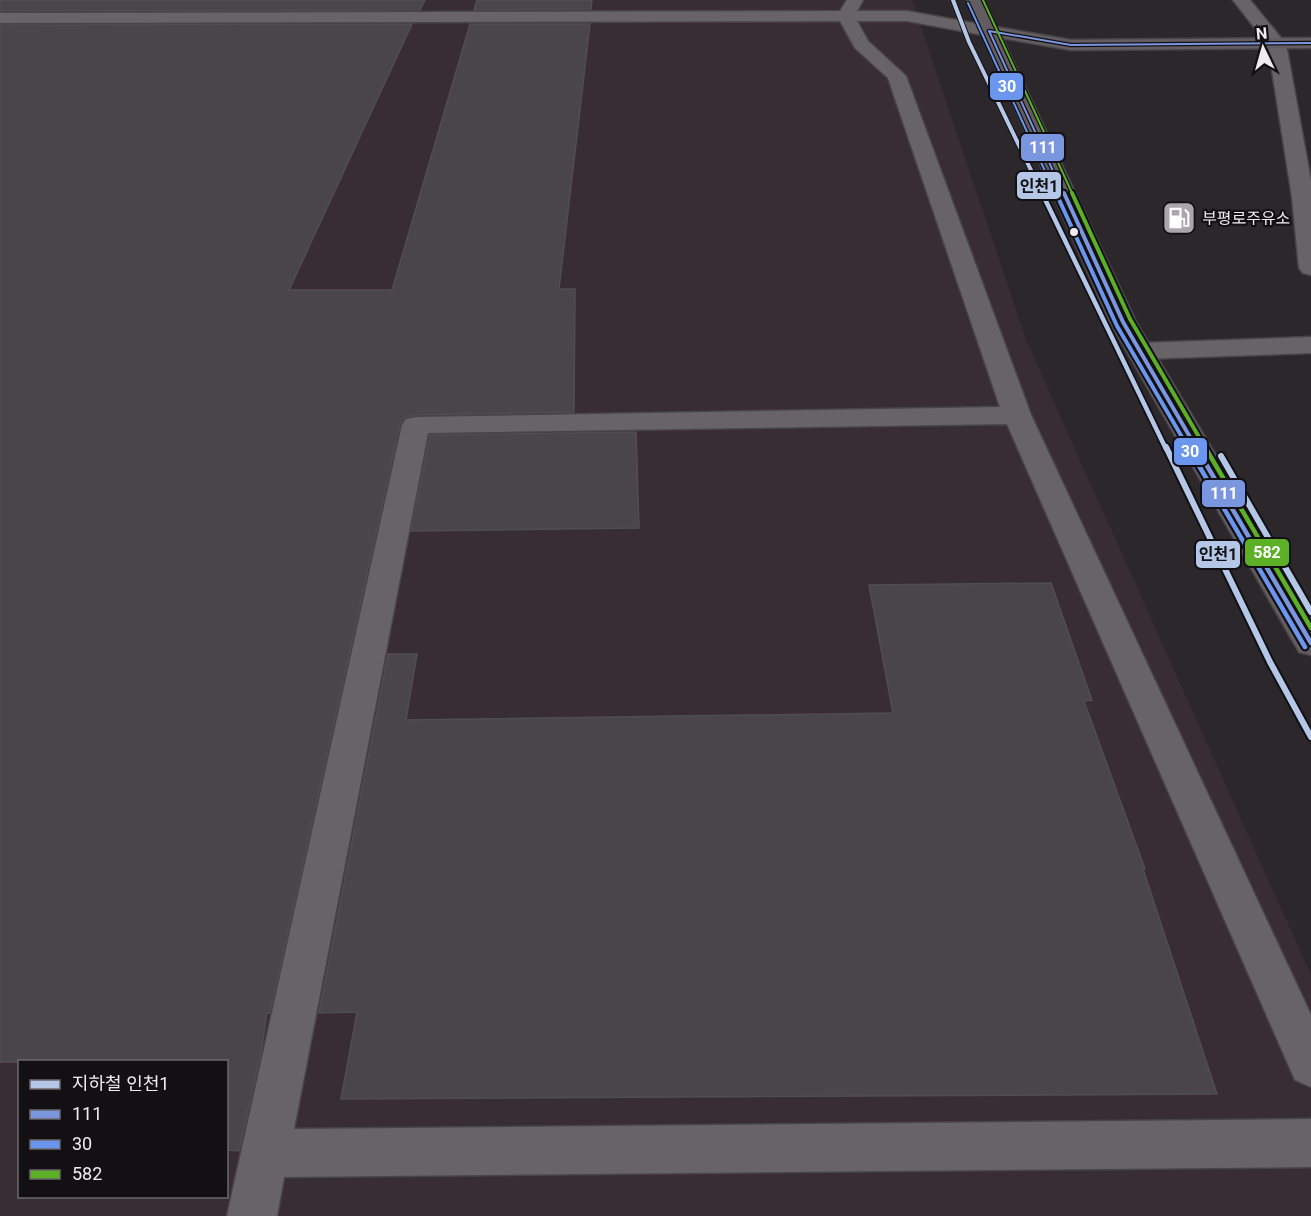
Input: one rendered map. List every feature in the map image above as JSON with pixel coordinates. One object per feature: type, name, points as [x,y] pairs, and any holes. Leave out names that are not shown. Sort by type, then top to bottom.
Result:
[{"type":"main road","points":[[975,0],[1123,322],[1311,644]]},
{"type":"main road","points":[[989,31],[1071,45],[1311,44]]},
{"type":"street","points":[[1241,0],[1277,44],[1303,196],[1311,268]]},
{"type":"street","points":[[1258,20],[1263,0]]},
{"type":"street","points":[[0,18],[851,8],[989,31]]},
{"type":"street","points":[[851,8],[861,44],[897,76],[1017,415],[1311,1065]]},
{"type":"street","points":[[1141,351],[1311,345]]},
{"type":"street","points":[[252,1216],[416,425],[1017,415]]},
{"type":"street","points":[[266,1153],[1311,1143]]},
{"type":"shaded area","points":[[0,0],[912,0],[1027,342],[1311,975],[1311,1216],[0,1216]]},
{"type":"building","points":[[0,0],[425,0],[420,10],[0,11]]},
{"type":"building","points":[[477,0],[592,0],[591,9],[474,10]]},
{"type":"building","points":[[412,24],[289,290],[392,290],[470,24],[590,24],[559,289],[575,289],[574,412],[416,415],[406,417],[400,424],[270,1013],[267,1013],[261,1053],[239,1151],[228,1150],[228,1060],[18,1060],[18,1062],[0,1062],[0,25]]},
{"type":"building","points":[[636,432],[639,528],[411,531],[430,435]]},
{"type":"building","points":[[1051,583],[1092,700],[1084,701],[1145,869],[1143,869],[1217,1094],[341,1099],[357,1012],[319,1013],[388,654],[417,654],[406,720],[893,713],[869,585]]},
{"type":"metro line","name":"인천1","points":[[953,0],[969,42],[1270,662],[1311,737]]},
{"type":"metro line","name":"인천1","points":[[1221,456],[1311,612]]},
{"type":"transit line","name":"582","points":[[983,0],[1130,319],[1311,628]]},
{"type":"transit line","name":"30","points":[[968,3],[1117,326],[1305,647]]},
{"type":"transit line","name":"111","points":[[989,31],[1123,322],[1311,643]]},
{"type":"transit line","name":"111","points":[[989,31],[1071,45],[1311,43]]},
{"type":"place","name":"부평로주유소","points":[[1179,218]]}]
